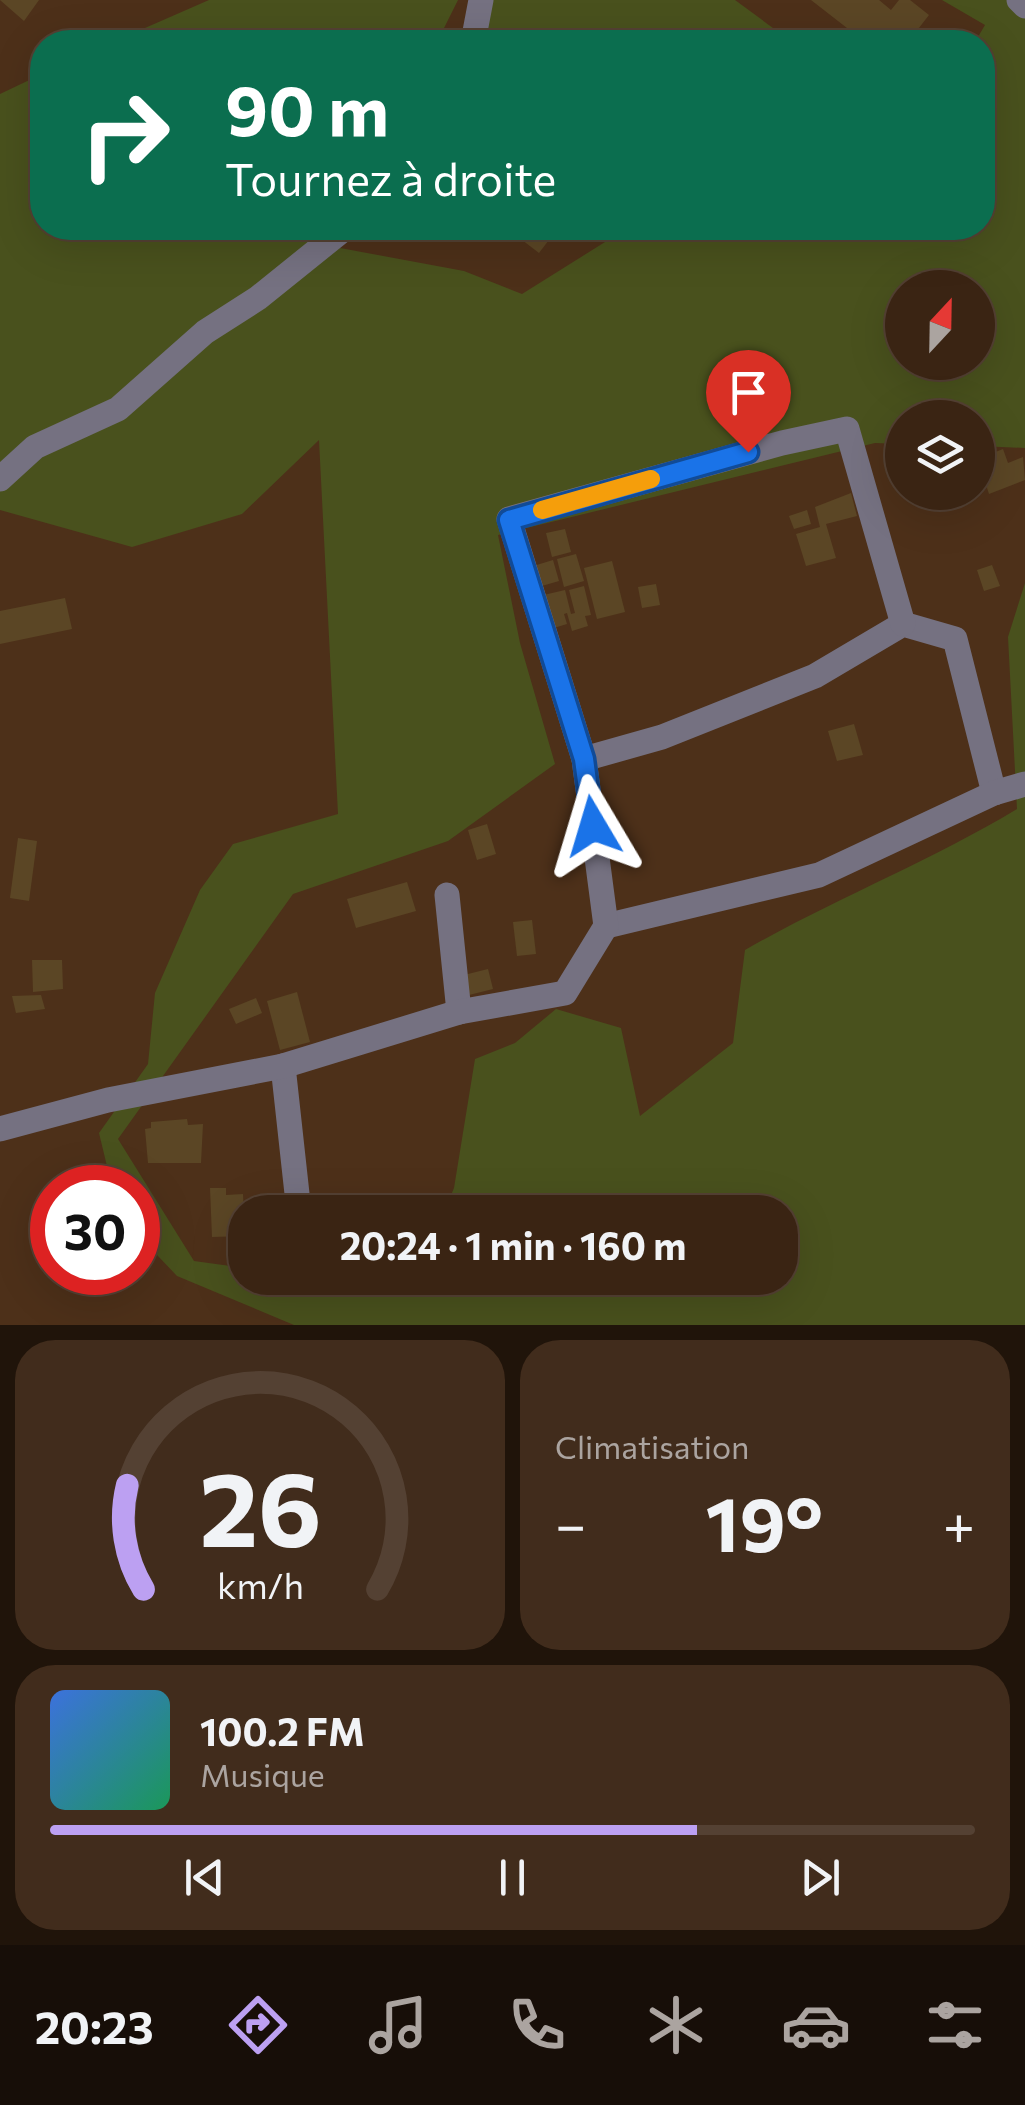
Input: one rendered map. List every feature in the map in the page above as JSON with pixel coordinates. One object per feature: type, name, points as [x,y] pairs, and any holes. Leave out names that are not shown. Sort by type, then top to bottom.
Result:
[{"type":"street","points":[[476,30],[482,0]]},
{"type":"street","points":[[1018,0],[1025,6]]},
{"type":"street","points":[[0,479],[35,447],[118,409],[206,332],[258,298],[330,240]]},
{"type":"street","points":[[0,1129],[108,1100],[283,1066],[459,1012],[565,993],[606,926],[584,759],[509,520],[782,442],[846,429],[903,624]]},
{"type":"street","points":[[584,759],[662,737],[816,676],[903,624],[955,639],[994,793]]},
{"type":"street","points":[[606,926],[820,875],[994,793],[1025,784]]},
{"type":"street","points":[[447,895],[459,1012]]},
{"type":"street","points":[[283,1066],[297,1195]]},
{"type":"green space","points":[[209,0],[458,0],[443,30],[140,30]]},
{"type":"green space","points":[[492,0],[735,0],[776,30],[486,30]]},
{"type":"green space","points":[[942,0],[1025,0],[1025,448],[995,447],[995,400],[885,400],[885,443],[498,535],[520,643],[555,764],[448,841],[293,894],[118,1139],[134,1165],[107,1165],[99,1133],[148,1064],[155,993],[200,890],[233,844],[338,814],[319,440],[242,514],[132,547],[0,510],[0,94],[30,80],[30,240],[297,240],[464,271],[522,294],[608,240],[995,240],[995,30],[982,30],[985,25]]},
{"type":"green space","points":[[1025,583],[1025,1325],[294,1325],[177,1276],[160,1258],[160,1206],[194,1261],[228,1266],[228,1295],[798,1295],[798,1195],[451,1195],[475,1059],[515,1043],[556,1009],[621,1028],[640,1116],[733,1043],[745,950],[1017,809],[1008,637]]},
{"type":"building","points":[[0,0],[39,0],[24,21]]},
{"type":"building","points":[[811,0],[879,0],[891,10],[899,0],[910,0],[929,15],[917,30],[850,30]]},
{"type":"building","points":[[522,240],[549,240],[539,253]]},
{"type":"building","points":[[1003,449],[1008,463],[1023,457],[1025,480],[995,492],[995,452]]},
{"type":"building","points":[[851,493],[857,516],[826,524],[836,558],[806,566],[796,534],[820,527],[815,507]]},
{"type":"building","points":[[807,510],[811,524],[794,529],[789,516]]},
{"type":"building","points":[[565,529],[571,552],[552,557],[546,533]]},
{"type":"building","points":[[576,554],[584,581],[564,587],[557,559]]},
{"type":"building","points":[[553,560],[559,581],[535,588],[530,567]]},
{"type":"building","points":[[612,561],[625,612],[597,619],[584,568]]},
{"type":"building","points":[[992,565],[1000,586],[984,591],[977,570]]},
{"type":"building","points":[[656,584],[660,605],[642,608],[638,587]]},
{"type":"building","points":[[584,586],[591,615],[585,616],[588,626],[572,631],[567,613],[567,624],[544,631],[535,597],[565,590],[571,614],[575,613],[569,590]]},
{"type":"building","points":[[65,598],[72,629],[0,644],[0,611]]},
{"type":"building","points":[[854,724],[863,755],[837,761],[828,731]]},
{"type":"building","points":[[487,824],[496,854],[477,860],[468,830]]},
{"type":"building","points":[[18,838],[37,841],[29,901],[10,898]]},
{"type":"building","points":[[407,882],[416,911],[356,928],[347,899]]},
{"type":"building","points":[[532,920],[536,954],[517,956],[513,922]]},
{"type":"building","points":[[32,960],[62,960],[63,989],[33,992]]},
{"type":"building","points":[[488,969],[493,989],[465,996],[460,976]]},
{"type":"building","points":[[297,992],[310,1042],[280,1050],[267,1001]]},
{"type":"building","points":[[41,995],[45,1009],[16,1013],[12,996]]},
{"type":"building","points":[[256,998],[262,1013],[236,1024],[229,1009]]},
{"type":"building","points":[[187,1119],[188,1125],[203,1124],[201,1163],[148,1163],[145,1129],[151,1128],[151,1122]]},
{"type":"building","points":[[210,1188],[226,1188],[226,1195],[243,1194],[228,1195],[228,1237],[212,1237]]},
{"type":"slow traffic","points":[[542,510],[651,479]]},
{"type":"route","points":[[593,826],[584,759],[509,520],[748,452]]}]
